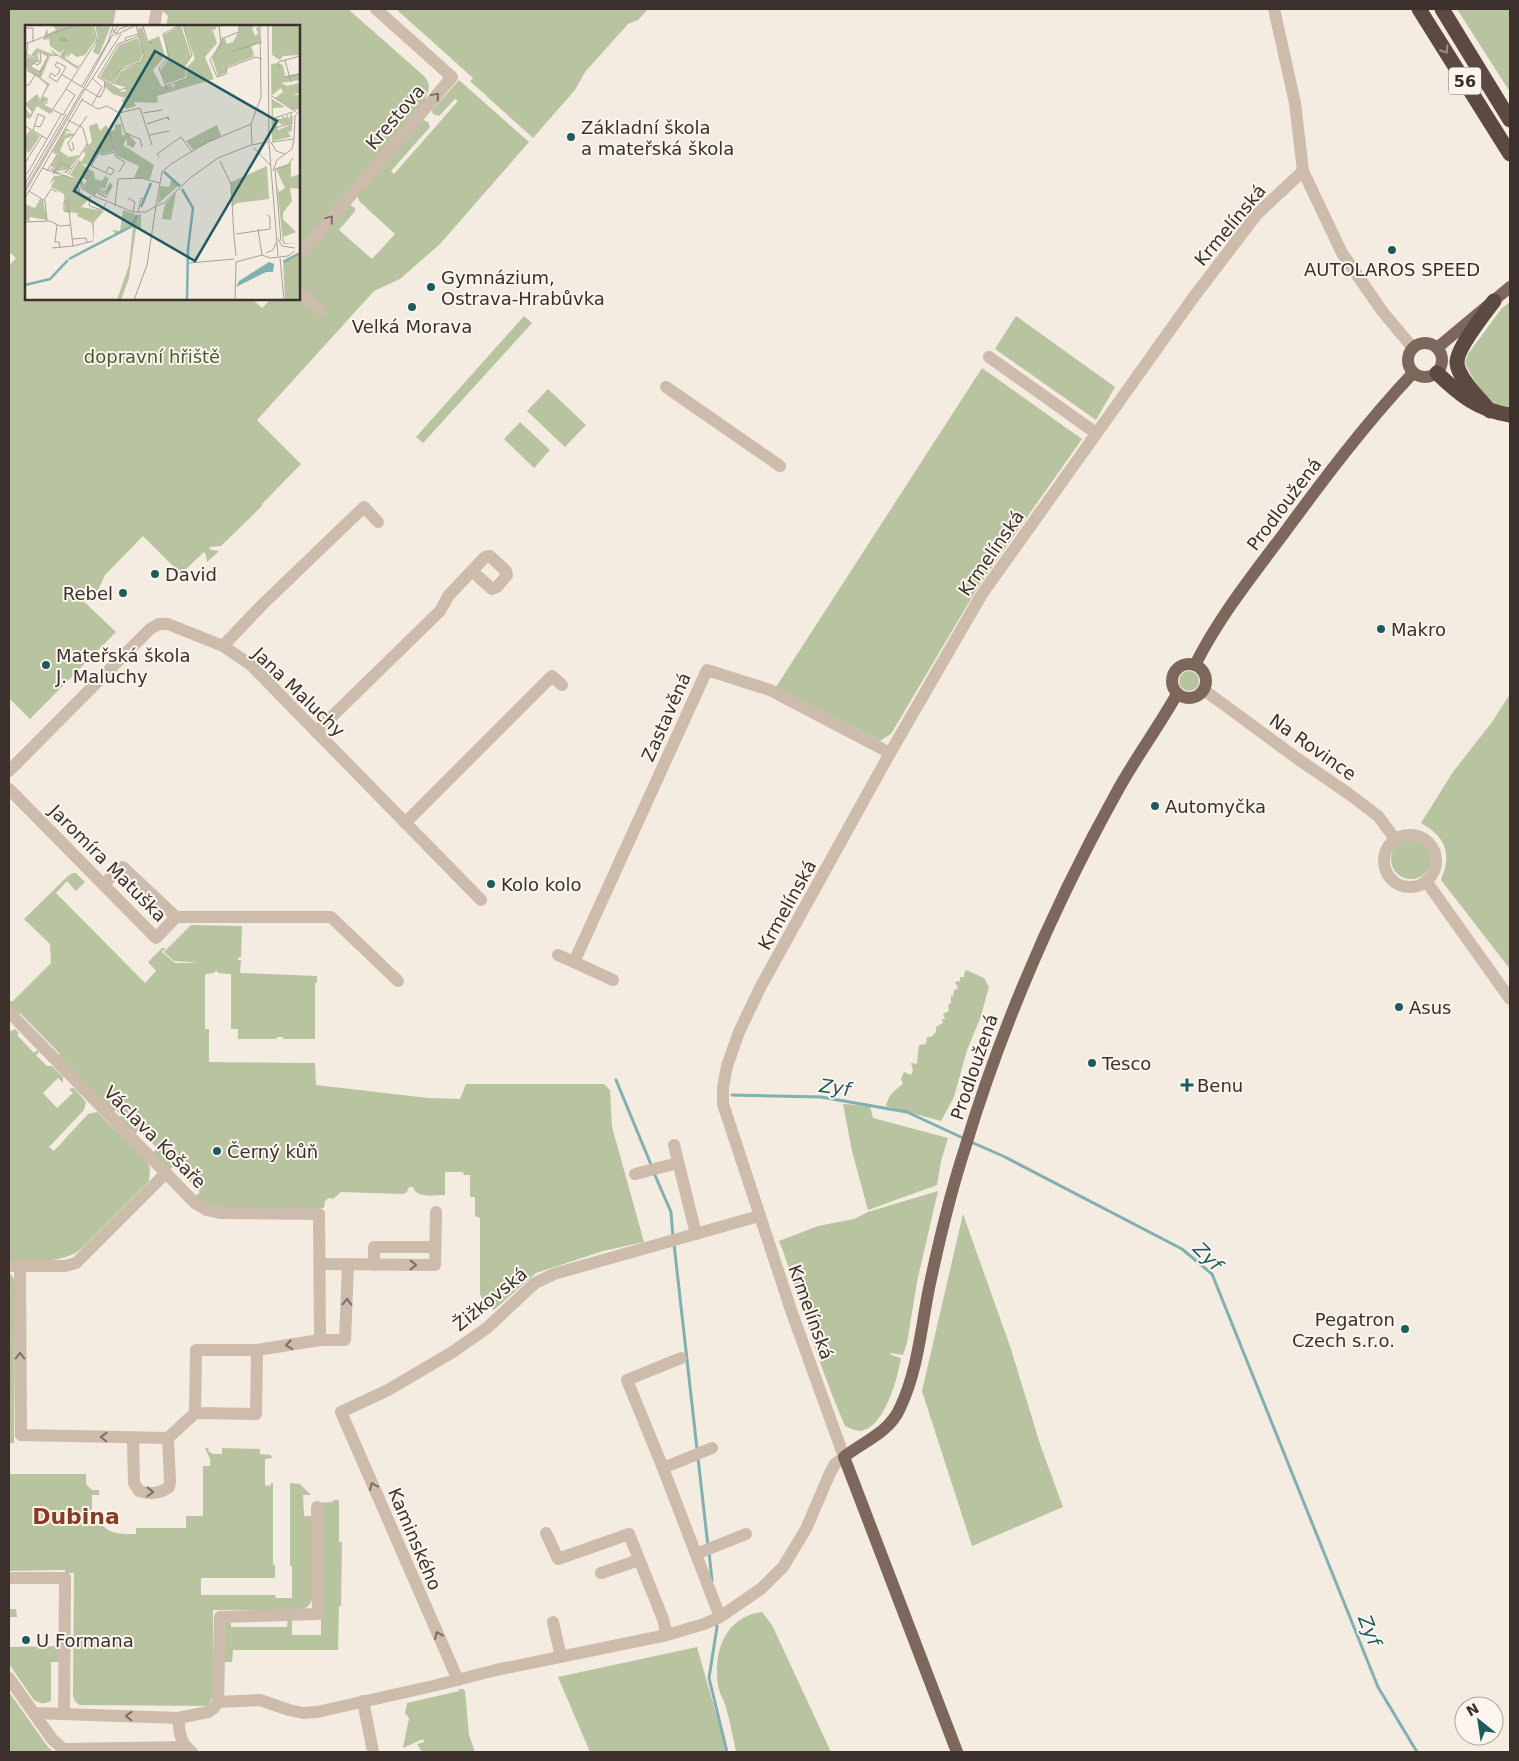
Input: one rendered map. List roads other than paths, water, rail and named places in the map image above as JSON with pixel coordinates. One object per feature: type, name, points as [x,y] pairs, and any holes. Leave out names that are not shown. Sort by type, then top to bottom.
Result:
[{"type":"highway","name":"56","points":[[1419,9],[1510,154]]},
{"type":"highway","name":"56","points":[[1442,9],[1510,120]]},
{"type":"highway","points":[[1490,411],[1461,374],[1457,364],[1462,346],[1494,300]]},
{"type":"highway","points":[[1437,373],[1464,396],[1490,411],[1510,415]]},
{"type":"main road","points":[[1437,348],[1510,287]]},
{"type":"main road","points":[[1425,343],[1437,348],[1441,354],[1442,361],[1437,373],[1425,378],[1412,373],[1408,360],[1413,348],[1418,344],[1425,343]]},
{"type":"main road","name":"Prodloužená","points":[[1195,665],[1203,648],[1232,603],[1312,494],[1352,442],[1412,373]]},
{"type":"main road","points":[[1188,664],[1201,668],[1206,677],[1204,690],[1200,695],[1190,699],[1183,698],[1173,689],[1174,673],[1181,666],[1188,664]]},
{"type":"main road","name":"Prodloužená","points":[[844,1457],[882,1432],[895,1417],[908,1391],[945,1218],[972,1125],[1013,1009],[1063,895],[1120,786],[1177,694]]},
{"type":"main road","name":"Krmelínská","points":[[844,1457],[958,1752]]},
{"type":"street","points":[[154,25],[158,9]]},
{"type":"street","name":"Krestova","points":[[300,255],[452,78],[376,9]]},
{"type":"street","points":[[1274,9],[1295,103],[1303,171],[1342,253],[1382,311],[1413,348]]},
{"type":"street","name":"Krmelínská","points":[[844,1457],[758,1216],[723,1104],[722,1087],[738,1032],[761,986],[890,753],[982,594],[1193,298],[1257,214],[1303,171]]},
{"type":"street","points":[[300,292],[320,310]]},
{"type":"street","points":[[989,357],[1096,433]]},
{"type":"street","points":[[666,387],[780,466]]},
{"type":"street","points":[[223,646],[261,606],[364,506],[378,522]]},
{"type":"street","points":[[316,732],[440,611],[449,595],[472,571]]},
{"type":"street","name":"Jana Maluchy","points":[[9,771],[150,629],[159,624],[168,624],[223,646],[251,665],[481,900]]},
{"type":"street","name":"Zastavěná","points":[[574,962],[707,670],[770,690],[890,753]]},
{"type":"street","points":[[405,823],[552,676],[562,685]]},
{"type":"street","name":"Na Rovince","points":[[1204,690],[1298,759],[1350,794],[1378,816],[1395,839]]},
{"type":"street","name":"Jaromíra Matuška","points":[[9,789],[156,938],[176,918],[331,917],[398,980]]},
{"type":"street","points":[[1403,835],[1421,836],[1434,848],[1436,866],[1426,881],[1414,886],[1406,886],[1394,881],[1389,876],[1384,862],[1385,854],[1395,839],[1403,835]]},
{"type":"street","points":[[103,884],[123,866],[176,918]]},
{"type":"street","points":[[1426,881],[1510,999]]},
{"type":"street","points":[[558,955],[613,980]]},
{"type":"street","name":"Václava Košaře","points":[[9,1012],[195,1203],[207,1210],[220,1213],[319,1214],[320,1340]]},
{"type":"street","points":[[674,1145],[696,1234]]},
{"type":"street","points":[[635,1174],[678,1163]]},
{"type":"street","points":[[166,1174],[76,1263],[65,1266],[14,1266],[21,1435],[168,1438],[195,1413],[256,1414],[257,1350]]},
{"type":"street","points":[[320,1264],[435,1265],[436,1212]]},
{"type":"street","name":"Žižkovská","points":[[341,1412],[388,1390],[458,1348],[487,1328],[535,1283],[554,1274],[758,1216]]},
{"type":"street","points":[[374,1264],[374,1247],[435,1247]]},
{"type":"street","points":[[195,1413],[196,1350],[257,1350],[320,1340],[345,1340],[348,1264]]},
{"type":"street","points":[[681,1358],[627,1380],[720,1617]]},
{"type":"street","name":"Kaminského","points":[[341,1412],[458,1680]]},
{"type":"street","points":[[133,1438],[134,1482],[139,1491],[145,1493],[159,1492],[169,1487],[168,1438]]},
{"type":"street","points":[[663,1468],[712,1448]]},
{"type":"street","points":[[218,1702],[260,1700],[303,1713],[317,1712],[496,1670],[667,1635],[720,1617],[751,1598],[782,1567],[795,1549],[809,1523],[835,1464],[844,1457]]},
{"type":"street","points":[[34,1713],[178,1718],[208,1712],[214,1708],[218,1702],[220,1617],[318,1614],[317,1507]]},
{"type":"street","points":[[546,1533],[559,1566],[629,1534],[663,1619],[667,1635]]},
{"type":"street","points":[[696,1554],[746,1534]]},
{"type":"street","points":[[601,1574],[639,1560]]},
{"type":"street","points":[[9,1578],[65,1578],[64,1713]]},
{"type":"street","points":[[553,1622],[561,1657]]},
{"type":"street","points":[[9,1678],[52,1739],[63,1749],[189,1749]]},
{"type":"street","points":[[364,1702],[373,1752]]},
{"type":"street","points":[[178,1718],[180,1736],[189,1749]]},
{"type":"waterway","points":[[616,1080],[652,1167]]},
{"type":"waterway","name":"Zyf","points":[[732,1095],[821,1097],[907,1112],[965,1139]]},
{"type":"waterway","name":"Zyf","points":[[971,1142],[1003,1156],[1182,1249],[1212,1274],[1378,1687],[1417,1752]]},
{"type":"waterway","points":[[654,1173],[671,1212],[673,1238]]},
{"type":"waterway","points":[[674,1244],[697,1449]]},
{"type":"waterway","points":[[698,1458],[708,1546]]},
{"type":"waterway","points":[[709,1552],[712,1581]]},
{"type":"waterway","points":[[716,1622],[717,1627],[709,1678],[727,1752]]},
{"type":"place","name":"Základní škola a mateřská škola","points":[[571,137]]},
{"type":"place","name":"AUTOLAROS SPEED","points":[[1392,250]]},
{"type":"place","name":"Gymnázium, Ostrava-Hrabůvka","points":[[431,287]]},
{"type":"place","name":"Velká Morava","points":[[412,307]]},
{"type":"place","name":"David","points":[[155,574]]},
{"type":"place","name":"Rebel","points":[[123,593]]},
{"type":"place","name":"Makro","points":[[1381,629]]},
{"type":"place","name":"Mateřská škola J. Maluchy","points":[[46,665]]},
{"type":"place","name":"Automyčka","points":[[1155,806]]},
{"type":"place","name":"Kolo kolo","points":[[491,884]]},
{"type":"place","name":"Asus","points":[[1399,1007]]},
{"type":"place","name":"Tesco","points":[[1092,1063]]},
{"type":"place","name":"Benu","points":[[1187,1085]]},
{"type":"place","name":"Černý kůň","points":[[217,1151]]},
{"type":"place","name":"Pegatron Czech s.r.o.","points":[[1405,1329]]},
{"type":"place","name":"U Formana","points":[[26,1640]]},
{"type":"district","name":"Dubina","points":[[76,1516]]},
{"type":"park label","name":"dopravní hřiště","points":[[152,356]]}]
